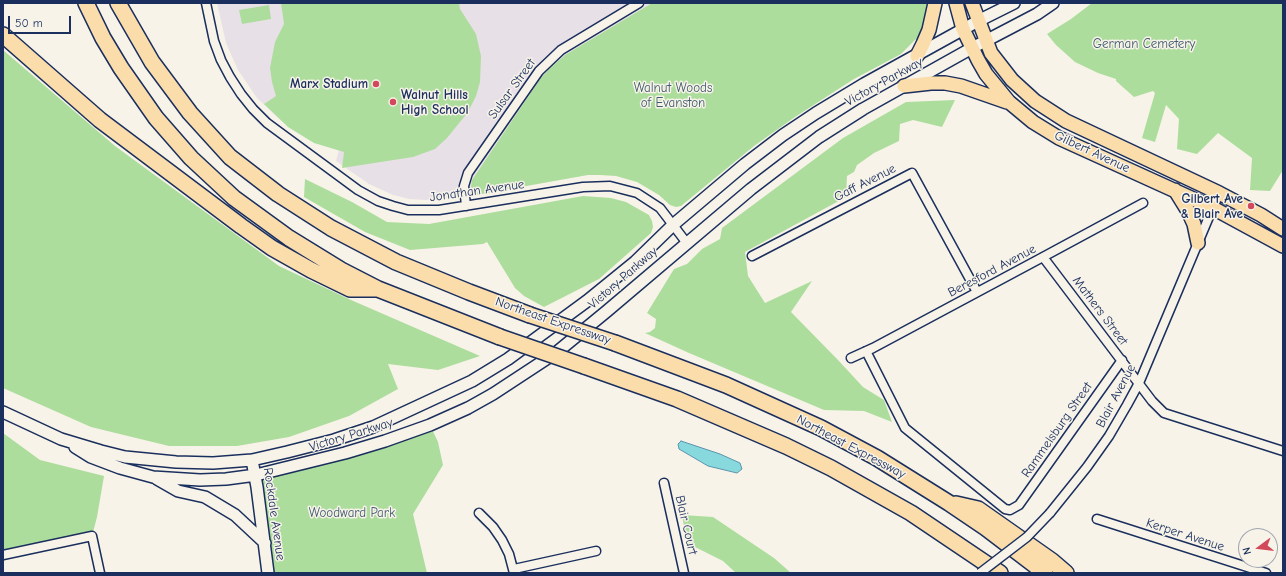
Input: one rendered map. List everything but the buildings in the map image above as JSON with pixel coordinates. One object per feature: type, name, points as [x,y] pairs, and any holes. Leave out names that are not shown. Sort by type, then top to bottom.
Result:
[{"type":"highway","points":[[86,3],[103,38],[121,68],[172,137],[234,198],[289,238],[341,270],[378,289],[500,337],[677,399],[786,446],[831,468],[911,513],[1000,573]]},
{"type":"highway","name":"Northeast Expressway","points":[[118,3],[152,62],[190,112],[230,157],[278,194],[331,228],[396,262],[469,292],[530,315],[615,342],[726,385],[821,428],[877,458],[949,503],[986,528],[1045,573]]},
{"type":"highway","points":[[3,35],[100,120],[272,248],[311,270],[350,289],[378,289]]},
{"type":"highway","points":[[949,503],[978,509],[1052,561],[1066,573]]},
{"type":"main road","points":[[917,56],[924,44],[929,30],[935,3]]},
{"type":"main road","name":"Gilbert Avenue","points":[[956,3],[972,48],[986,74],[1009,102],[1033,122],[1059,138],[1213,208],[1283,246]]},
{"type":"main road","name":"Gilbert Avenue","points":[[972,3],[991,53],[1012,80],[1031,98],[1050,112],[1066,121],[1219,193],[1261,215],[1283,229]]},
{"type":"main road","points":[[904,86],[945,83],[961,86],[1009,102]]},
{"type":"main road","points":[[1175,190],[1188,210],[1194,224],[1198,242]]},
{"type":"street","name":"Jonathan Avenue","points":[[206,3],[214,41],[221,60],[230,78],[253,109],[267,123],[358,190],[378,201],[408,210],[423,211],[466,206],[583,186],[610,186],[626,189],[647,199],[660,208],[674,224],[686,242]]},
{"type":"street","name":"Sulsar Street","points":[[466,206],[464,186],[468,173],[539,71],[561,50],[639,3]]},
{"type":"street","name":"Victory Parkway","points":[[3,412],[61,438],[125,457],[148,460],[212,463],[252,460],[321,443],[372,427],[472,381],[508,359],[587,301],[635,262],[674,224],[745,164],[783,135],[822,109],[864,84],[978,21],[1014,3]]},
{"type":"street","name":"Victory Parkway","points":[[61,438],[91,457],[120,468],[153,477],[200,480],[226,479],[256,475],[310,463],[378,443],[468,408],[493,394],[557,352],[607,311],[686,242],[751,189],[819,137],[863,109],[972,48],[1037,14],[1053,3]]},
{"type":"street","name":"Gaff Avenue","points":[[752,256],[912,173],[977,292]]},
{"type":"street","name":"Blair Avenue","points":[[980,573],[1026,537],[1050,513],[1096,455],[1124,412],[1138,383],[1219,193]]},
{"type":"street","name":"Beresford Avenue","points":[[851,358],[1143,203]]},
{"type":"street","name":"Mathers Street","points":[[1043,257],[1138,383],[1152,401],[1164,413],[1283,451]]},
{"type":"street","name":"Rammelsburg Street","points":[[866,351],[906,428],[1005,509],[1010,510],[1019,505],[1122,360]]},
{"type":"street","name":"Rockdale Avenue","points":[[252,460],[256,475],[268,573]]},
{"type":"street","points":[[153,477],[178,491],[205,497],[235,515],[264,543]]},
{"type":"street","name":"Blair Court","points":[[664,483],[684,573]]},
{"type":"street","points":[[479,513],[493,527],[502,540],[509,554],[514,571],[596,551]]},
{"type":"street","name":"Kerper Avenue","points":[[1098,519],[1266,573]]},
{"type":"street","points":[[3,555],[92,536],[100,573]]},
{"type":"shaded area","name":"Walnut Hills High School","points":[[217,3],[652,3],[565,55],[549,69],[540,79],[472,180],[471,189],[476,195],[426,200],[409,199],[393,195],[369,184],[336,161],[339,150],[283,122],[257,98],[238,70],[226,43]]},
{"type":"green space","name":"Marx Stadium","points":[[281,3],[459,3],[460,9],[476,34],[481,56],[480,82],[476,96],[468,112],[447,138],[435,149],[413,157],[342,168],[344,152],[314,143],[288,127],[264,104],[276,96],[270,68],[275,42],[284,24]]},
{"type":"green space","name":"Walnut Woods of Evanston","points":[[652,3],[928,3],[922,29],[918,37],[901,54],[854,79],[795,117],[754,146],[681,206],[676,207],[670,205],[659,195],[637,182],[616,176],[600,175],[588,175],[476,195],[474,194],[471,187],[472,180],[540,79],[549,69],[565,55]]},
{"type":"green space","name":"German Cemetery","points":[[1092,3],[1283,3],[1283,170],[1270,191],[1250,190],[1252,158],[1218,133],[1197,154],[1177,149],[1179,119],[1166,105],[1155,142],[1142,138],[1155,93],[1153,91],[1134,97],[1116,81],[1116,79],[1098,73],[1075,62],[1056,45],[1047,34],[1071,19]]},
{"type":"green space","points":[[269,5],[271,19],[242,24],[239,10]]},
{"type":"green space","points":[[3,50],[115,146],[279,266],[351,300],[480,356],[438,370],[388,364],[398,389],[349,416],[289,437],[237,446],[169,446],[91,427],[3,388]]},
{"type":"green space","points":[[955,100],[942,127],[913,120],[900,124],[899,141],[874,153],[857,165],[854,172],[847,176],[846,197],[745,252],[748,276],[765,303],[812,281],[791,312],[863,387],[884,400],[892,422],[864,411],[824,410],[645,333],[650,332],[655,328],[656,319],[647,313],[674,269],[687,264],[702,249],[720,239],[722,228],[843,138],[906,102]]},
{"type":"green space","points":[[305,179],[352,202],[387,222],[429,224],[583,196],[611,198],[626,202],[649,215],[653,227],[651,233],[599,279],[544,307],[524,296],[515,288],[487,242],[483,244],[410,250],[365,232],[304,197]]},
{"type":"green space","name":"Woodward Park","points":[[430,425],[438,442],[443,465],[413,514],[427,573],[268,573],[256,475]]},
{"type":"green space","points":[[3,433],[40,460],[104,476],[92,536],[3,555]]},
{"type":"green space","points":[[682,515],[713,517],[774,558],[791,573],[736,573],[723,561],[687,543]]},
{"type":"water","points":[[681,441],[720,454],[740,463],[742,469],[737,473],[708,466],[679,449],[678,444]]},
{"type":"place","name":"Marx Stadium","points":[[376,84]]},
{"type":"place","name":"Walnut Hills High School","points":[[393,102]]},
{"type":"place","name":"Gilbert Ave & Blair Ave","points":[[1251,206]]}]
